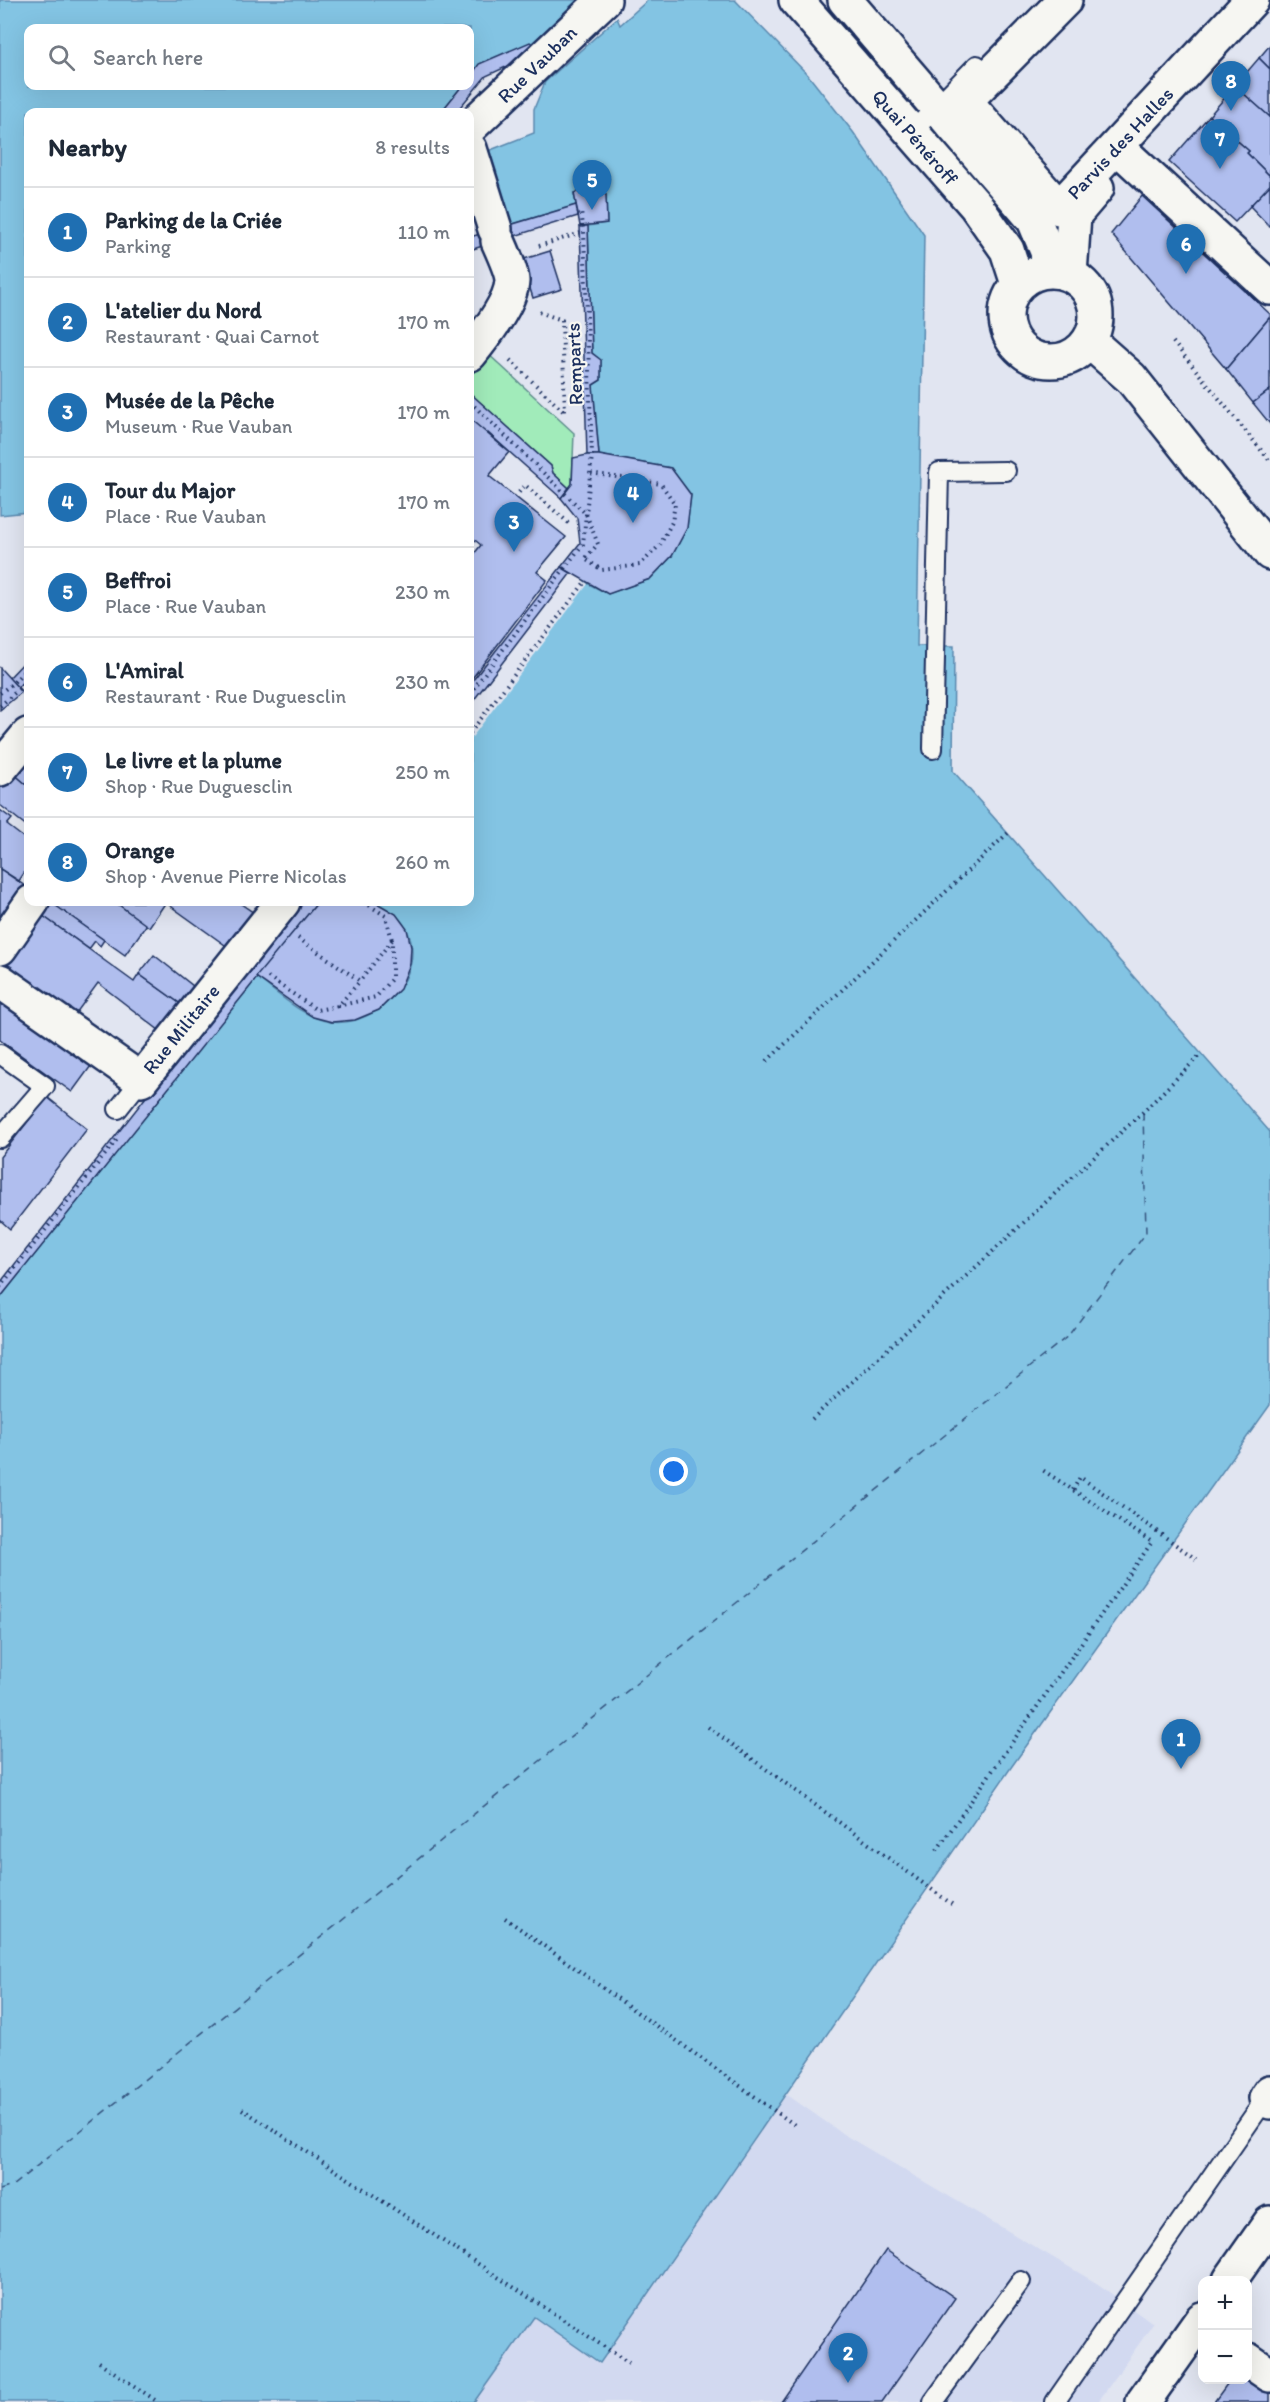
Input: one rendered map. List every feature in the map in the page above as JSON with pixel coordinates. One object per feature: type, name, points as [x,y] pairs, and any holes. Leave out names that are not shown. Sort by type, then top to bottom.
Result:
[{"type":"street","name":"Rue Vauban","points":[[474,123],[603,0]]},
{"type":"street","name":"Quai Pénéroff","points":[[796,0],[976,206],[1007,250],[1018,284]]},
{"type":"street","name":"Quai Pénéroff","points":[[845,0],[1034,220],[1047,251],[1060,272]]},
{"type":"street","name":"Parvis des Halles","points":[[1065,0],[965,101],[1059,208],[1252,0]]},
{"type":"street","points":[[1060,272],[1074,215],[1263,0]]},
{"type":"street","points":[[1126,155],[1270,288]]},
{"type":"street","points":[[474,162],[502,252],[502,307],[477,344]]},
{"type":"street","points":[[1060,272],[1083,283],[1092,296],[1096,311],[1095,327],[1089,341],[1078,352],[1065,359],[1050,362],[1029,356],[1013,342],[1006,322],[1008,302],[1018,284],[1033,274],[1060,272]]},
{"type":"street","points":[[1089,341],[1131,378],[1270,552]]},
{"type":"street","points":[[0,769],[24,740]]},
{"type":"street","points":[[0,948],[29,906]]},
{"type":"street","name":"Rue Militaire","points":[[0,981],[141,1080],[280,906]]},
{"type":"street","points":[[1233,2276],[1270,2223]]},
{"type":"street","points":[[1143,2402],[1198,2329]]},
{"type":"street","points":[[1252,2363],[1270,2375]]},
{"type":"lane","points":[[911,133],[1042,0]]},
{"type":"lane","points":[[933,749],[939,472],[1006,471]]},
{"type":"lane","points":[[0,1054],[45,1086],[0,1138]]},
{"type":"lane","points":[[118,1109],[141,1080]]},
{"type":"lane","points":[[1055,2402],[1269,2097]]},
{"type":"lane","points":[[933,2402],[1022,2281]]},
{"type":"path","name":"Remparts","points":[[474,688],[583,544],[592,455],[584,232],[581,212]]},
{"type":"path","points":[[477,344],[565,412],[562,320],[530,309],[502,252],[584,232]]},
{"type":"path","points":[[1173,342],[1270,461]]},
{"type":"path","points":[[474,406],[586,514],[598,544],[585,559],[602,570],[640,565],[660,545],[672,522],[675,504],[661,484],[590,473]]},
{"type":"path","points":[[515,497],[525,485],[571,525]]},
{"type":"path","points":[[474,728],[585,582]]},
{"type":"path","points":[[1,690],[13,683],[24,671]]},
{"type":"path","points":[[0,706],[24,685]]},
{"type":"path","points":[[767,1061],[1008,833]]},
{"type":"path","points":[[263,974],[317,1010],[376,997],[392,978],[392,940],[386,916],[370,906]]},
{"type":"path","points":[[294,936],[360,981]]},
{"type":"path","points":[[338,1006],[392,940]]},
{"type":"path","points":[[812,1419],[1143,1112],[1201,1054]]},
{"type":"path","points":[[0,1287],[20,1261]]},
{"type":"path","points":[[937,1850],[1152,1542],[1041,1469]]},
{"type":"path","points":[[1073,1490],[1080,1477],[1196,1559]]},
{"type":"path","points":[[708,1727],[953,1905]]},
{"type":"path","points":[[505,1918],[796,2126]]},
{"type":"path","points":[[242,2109],[629,2363]]},
{"type":"path","points":[[99,2362],[158,2402]]},
{"type":"shaded area","points":[[786,2094],[843,2134],[1098,2284],[1153,2324],[1098,2402],[474,2402],[534,2317],[600,2363]]},
{"type":"green space","points":[[486,352],[574,433],[572,484],[569,488],[553,473],[551,466],[474,397],[474,366]]},
{"type":"water","points":[[0,0],[583,0],[536,47],[480,64],[474,72],[474,24],[24,24],[24,90],[459,90],[444,108],[24,108],[24,512],[0,515]]},
{"type":"water","points":[[648,0],[735,0],[808,75],[853,132],[924,235],[917,646],[954,646],[953,771],[1270,1132],[1270,1405],[1012,1766],[600,2363],[534,2317],[474,2402],[0,2402],[0,1298],[256,977],[311,1016],[331,1022],[348,1022],[366,1016],[395,995],[405,980],[411,963],[412,945],[400,919],[382,906],[474,906],[474,701],[585,582],[608,594],[650,579],[672,556],[687,528],[691,495],[670,468],[599,455],[593,385],[601,380],[601,360],[592,353],[588,226],[607,223],[606,195],[595,187],[574,193],[576,205],[510,225],[488,151],[534,133],[534,109],[545,82],[617,18],[620,25]]},
{"type":"pier","points":[[571,573],[588,584],[474,735],[474,700]]},
{"type":"building","points":[[530,42],[536,47],[519,61],[486,76],[459,108],[444,108],[459,90],[474,90],[474,71],[479,64]]},
{"type":"building","points":[[1270,45],[1270,69],[1259,58]]},
{"type":"building","points":[[1259,58],[1270,69],[1270,117],[1235,86]]},
{"type":"building","points":[[1235,86],[1270,117],[1270,176],[1247,153],[1249,151],[1209,116]]},
{"type":"building","points":[[1209,116],[1249,151],[1247,153],[1270,176],[1270,185],[1235,222],[1169,162]]},
{"type":"building","points":[[1270,185],[1270,226],[1269,226],[1250,206]]},
{"type":"building","points":[[595,187],[606,195],[607,223],[580,226],[574,193]]},
{"type":"building","points":[[1142,196],[1270,314],[1270,317],[1226,369],[1111,234]]},
{"type":"building","points":[[576,205],[578,216],[474,249],[474,236]]},
{"type":"building","points":[[580,226],[588,226],[592,353],[601,360],[601,380],[593,385],[599,455],[587,455]]},
{"type":"building","points":[[550,251],[562,289],[533,298],[521,260]]},
{"type":"building","points":[[1270,317],[1270,390],[1253,403],[1226,369]]},
{"type":"building","points":[[1270,390],[1270,424],[1253,403]]},
{"type":"building","points":[[474,397],[551,466],[553,473],[569,488],[561,498],[488,433],[487,435],[474,423]]},
{"type":"building","points":[[474,422],[509,452],[489,476],[566,537],[537,572],[547,580],[474,676],[474,554],[481,545],[474,539]]},
{"type":"building","points":[[599,455],[671,468],[691,495],[687,528],[672,556],[650,579],[608,594],[561,567],[580,543],[577,518],[561,498],[572,484],[573,458]]},
{"type":"building","points":[[561,567],[571,573],[474,700],[474,679]]},
{"type":"building","points":[[24,662],[24,680],[18,687],[8,679]]},
{"type":"building","points":[[0,668],[22,692],[0,710]]},
{"type":"building","points":[[24,759],[24,783],[13,773]]},
{"type":"building","points":[[13,773],[24,783],[24,824],[0,805],[0,786]]},
{"type":"building","points":[[0,810],[12,819],[7,825],[24,838],[24,873],[19,881],[0,869]]},
{"type":"building","points":[[0,869],[24,885],[24,893],[4,920],[0,917]]},
{"type":"building","points":[[50,906],[56,906],[104,940],[100,946],[95,941],[89,949],[43,916]]},
{"type":"building","points":[[56,906],[121,906],[147,924],[125,955]]},
{"type":"building","points":[[120,906],[163,906],[149,927]]},
{"type":"building","points":[[171,906],[244,906],[257,915],[232,950]]},
{"type":"building","points":[[296,906],[315,906],[0,1298],[0,1283]]},
{"type":"building","points":[[315,906],[382,906],[396,914],[407,929],[411,947],[410,964],[400,989],[379,1010],[355,1020],[332,1022],[313,1017],[256,977]]},
{"type":"building","points":[[43,916],[134,982],[139,974],[185,1007],[164,1034],[98,983],[71,1020],[3,970]]},
{"type":"building","points":[[154,955],[198,990],[185,1007],[139,974]]},
{"type":"building","points":[[0,990],[99,1055],[72,1092],[0,1040]]},
{"type":"building","points":[[47,1097],[87,1129],[10,1229],[0,1220],[0,1157]]},
{"type":"building","points":[[886,2250],[955,2298],[882,2402],[781,2402]]},
{"type":"building","points":[[1252,2382],[1270,2391],[1270,2402],[1214,2402],[1227,2384],[1252,2384]]},
{"type":"ferry route","points":[[0,2190],[12,2186],[1068,1336],[1146,1233],[1143,1112]]},
{"type":"place","name":"Orange","points":[[1231,111]]},
{"type":"place","name":"Le livre et la plume","points":[[1220,169]]},
{"type":"place","name":"Beffroi","points":[[592,210]]},
{"type":"place","name":"L'Amiral","points":[[1186,274]]},
{"type":"place","name":"Tour du Major","points":[[633,523]]},
{"type":"place","name":"Musée de la Pêche","points":[[514,552]]},
{"type":"place","name":"Parking de la Criée","points":[[1181,1769]]},
{"type":"place","name":"L'atelier du Nord","points":[[848,2383]]}]
